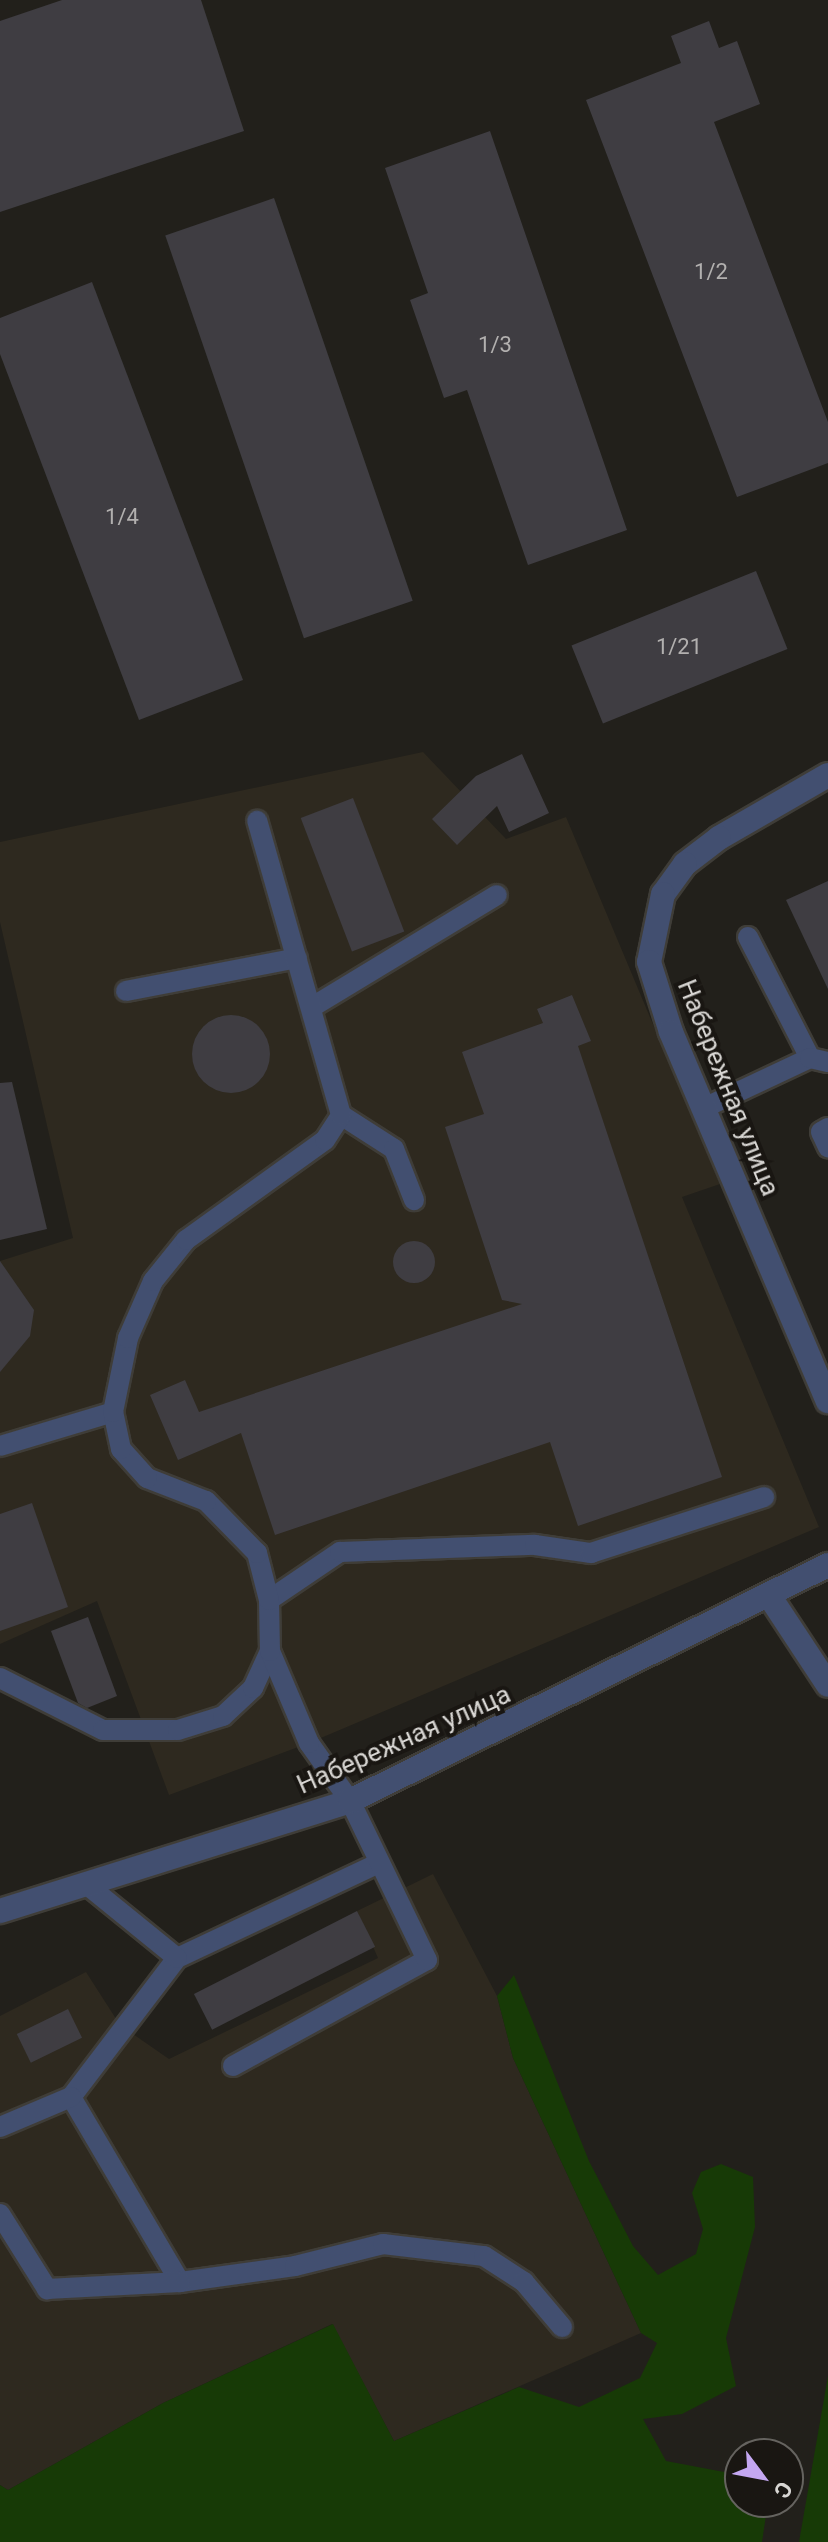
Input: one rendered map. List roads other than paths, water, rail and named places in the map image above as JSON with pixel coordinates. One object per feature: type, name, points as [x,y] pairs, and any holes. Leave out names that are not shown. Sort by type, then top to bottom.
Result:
[{"type":"street","name":"Набережная улица","points":[[828,775],[719,838],[663,894],[649,962],[671,1032],[706,1107],[828,1401]]},
{"type":"street","name":"Набережная улица","points":[[0,1911],[350,1801],[770,1597],[828,1565]]},
{"type":"street","points":[[770,1597],[828,1685]]},
{"type":"lane","points":[[257,821],[341,1115],[394,1149],[414,1200]]},
{"type":"lane","points":[[312,1007],[497,895]]},
{"type":"lane","points":[[706,1107],[819,1060],[748,937]]},
{"type":"lane","points":[[126,991],[297,958]]},
{"type":"lane","points":[[233,2066],[427,1960],[350,1801],[309,1743],[270,1651],[269,1600],[257,1553],[206,1501],[147,1478],[121,1449],[113,1412],[128,1338],[153,1281],[186,1240],[325,1140],[341,1115]]},
{"type":"lane","points":[[828,1128],[821,1132],[828,1147]]},
{"type":"lane","points":[[0,1446],[113,1412]]},
{"type":"lane","points":[[269,1600],[340,1552],[520,1545],[591,1553],[764,1497]]},
{"type":"lane","points":[[0,1678],[103,1730],[178,1730],[223,1716],[253,1688],[270,1651]]},
{"type":"lane","points":[[0,2127],[71,2097],[177,1958],[379,1863]]},
{"type":"lane","points":[[86,1884],[177,1958]]},
{"type":"lane","points":[[71,2097],[180,2282]]},
{"type":"lane","points":[[0,2214],[47,2289],[180,2282],[295,2266],[383,2244],[484,2256],[524,2282],[562,2327]]}]
